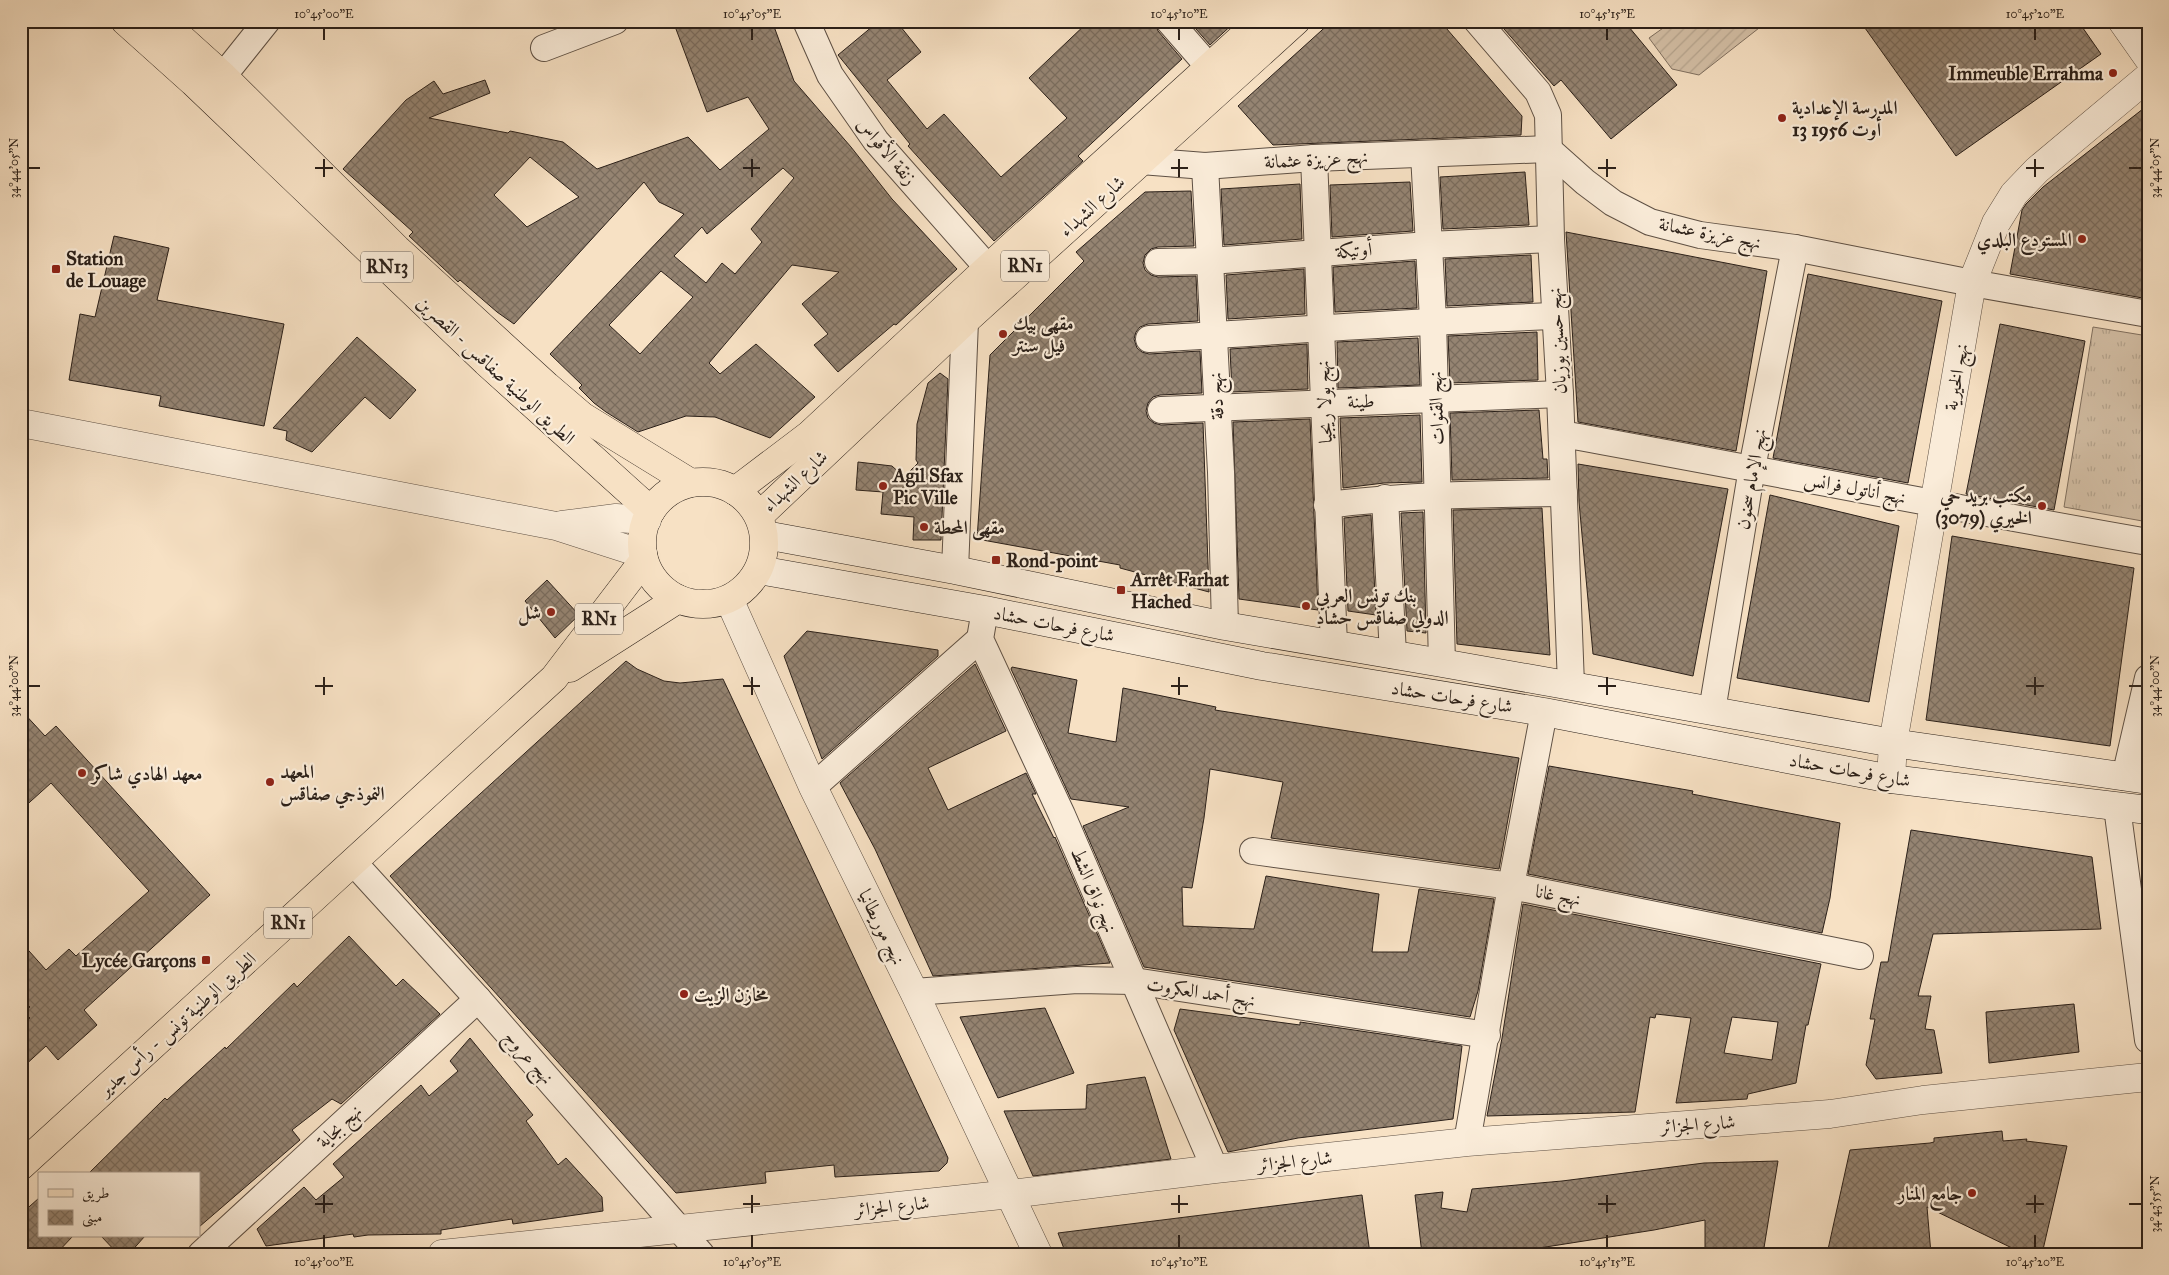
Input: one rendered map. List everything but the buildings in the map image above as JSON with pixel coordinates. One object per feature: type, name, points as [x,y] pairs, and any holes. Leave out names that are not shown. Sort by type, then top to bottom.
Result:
[{"type":"main road","name":"الطريق الوطنية صفاقس - القصرين","points":[[125,21],[193,82],[649,516]]},
{"type":"main road","name":"الطريق الوطنية صفاقس - القصرين","points":[[162,21],[223,76],[397,249],[547,386],[582,416],[691,483]]},
{"type":"main road","name":"شارع الشهداء","points":[[735,491],[809,435],[988,268],[1260,21]]},
{"type":"main road","name":"شارع الشهداء","points":[[762,526],[965,321],[1296,21]]},
{"type":"main road","points":[[691,483],[713,483],[735,491],[748,501],[762,526],[764,553],[759,570],[751,582],[729,599],[712,604],[695,604],[678,599],[663,590],[651,576],[643,557],[642,536],[649,516],[661,498],[675,489],[691,483]]},
{"type":"main road","name":"الطريق الوطنية تونس - رأس جدير","points":[[554,678],[643,557]]},
{"type":"main road","name":"الطريق الوطنية تونس - رأس جدير","points":[[21,1166],[554,678],[678,599]]},
{"type":"street","points":[[223,76],[267,21]]},
{"type":"street","points":[[544,48],[616,21]]},
{"type":"street","name":"زنقة الأقواس","points":[[806,21],[830,74],[876,141],[988,268]]},
{"type":"street","points":[[1169,21],[1210,68]]},
{"type":"street","name":"نهج حسين بوزيان","points":[[1477,21],[1538,92],[1548,115],[1551,240],[1562,434],[1571,685]]},
{"type":"street","points":[[2122,21],[2148,58]]},
{"type":"street","name":"نهج الخيرية","points":[[1891,779],[1893,743],[1972,284],[1996,223],[2014,194],[2037,170],[2148,77]]},
{"type":"street","name":"نهج عزيزة عثمانة","points":[[1141,161],[1205,166],[1314,158],[1548,149],[1584,182],[1614,203],[1650,222],[1700,235],[1795,248],[1972,284],[2148,314]]},
{"type":"street","name":"نهج القنوات","points":[[1424,154],[1433,320],[1442,663]]},
{"type":"street","name":"نهج بولا ريجيا","points":[[1314,158],[1317,253],[1326,403],[1327,506],[1334,645]]},
{"type":"street","name":"نهج دقة","points":[[1205,166],[1216,408],[1221,472],[1225,626]]},
{"type":"street","name":"أوتيكة","points":[[1158,262],[1210,262],[1317,253],[1551,240]]},
{"type":"street","name":"نهج الإمام سحنون","points":[[1712,711],[1752,468],[1795,248]]},
{"type":"street","points":[[1149,339],[1321,329],[1433,320],[1555,316]]},
{"type":"street","points":[[955,570],[965,321]]},
{"type":"street","name":"طينة","points":[[1161,410],[1560,394]]},
{"type":"street","points":[[21,423],[556,526],[643,557]]},
{"type":"street","name":"نهج أناتول فرانس","points":[[1562,434],[2148,542]]},
{"type":"street","points":[[1327,506],[1385,498],[1438,495],[1564,493]]},
{"type":"street","points":[[1385,498],[1393,655]]},
{"type":"street","points":[[556,526],[586,520],[649,516]]},
{"type":"street","name":"شارع فرحات حشاد","points":[[762,526],[955,570],[1225,626],[1571,685],[1893,743],[2136,779]]},
{"type":"street","name":"شارع فرحات حشاد","points":[[759,570],[985,610],[1262,666],[1544,712],[1891,779],[2148,810]]},
{"type":"street","name":"نهج موريطانيا","points":[[729,599],[813,787],[914,992],[1038,1254]]},
{"type":"street","points":[[813,787],[980,640],[985,610]]},
{"type":"street","name":"نهج نواق الشط","points":[[980,640],[1062,815],[1215,1169]]},
{"type":"street","points":[[2136,779],[2148,678]]},
{"type":"street","points":[[1466,1142],[1544,712]]},
{"type":"street","points":[[2117,807],[2148,1040]]},
{"type":"street","name":"نهج غانا","points":[[1253,851],[1511,886],[1860,956]]},
{"type":"street","name":"نهج عروج","points":[[354,863],[478,999],[677,1229],[701,1254]]},
{"type":"street","name":"نهج أحمد العكروت","points":[[914,992],[1077,980],[1134,981],[1486,1035]]},
{"type":"street","name":"نهج بجاية","points":[[201,1254],[478,999]]},
{"type":"street","name":"شارع الجزائر","points":[[442,1254],[1011,1194],[1215,1169],[1466,1142],[1830,1114],[1923,1100],[2148,1077]]},
{"type":"green space","points":[[1673,21],[1768,21],[1699,75],[1672,69],[1649,38]]},
{"type":"green space","points":[[2093,327],[2148,336],[2148,522],[2064,507]]},
{"type":"place","name":"Immeuble Errahma","points":[[2113,73]]},
{"type":"place","name":"المدرسة الإعدادية 13 أوت 1956","points":[[1782,118]]},
{"type":"place","name":"المستودع البلدي","points":[[2082,239]]},
{"type":"place","name":"Station de Louage","points":[[56,269]]},
{"type":"place","name":"مقهى بيك فيل سنتر","points":[[1003,334]]},
{"type":"place","name":"Agil Sfax Pic Ville","points":[[883,486]]},
{"type":"place","name":"مكتب بريد حي الخيري (3079)","points":[[2042,506]]},
{"type":"place","name":"مقهى المحطة","points":[[924,527]]},
{"type":"place","name":"Rond-point","points":[[996,560]]},
{"type":"place","name":"Arrêt Farhat Hached","points":[[1121,590]]},
{"type":"place","name":"بنك تونس العربي الدولي صفاقس حشاد","points":[[1306,606]]},
{"type":"place","name":"شل","points":[[551,612]]},
{"type":"place","name":"معهد الهادي شاكر","points":[[82,773]]},
{"type":"place","name":"المعهد النموذجي صفاقس","points":[[270,782]]},
{"type":"place","name":"Lycée Garçons","points":[[206,960]]},
{"type":"place","name":"مخازن الزيت","points":[[684,994]]},
{"type":"place","name":"جامع المنار","points":[[1972,1193]]}]
